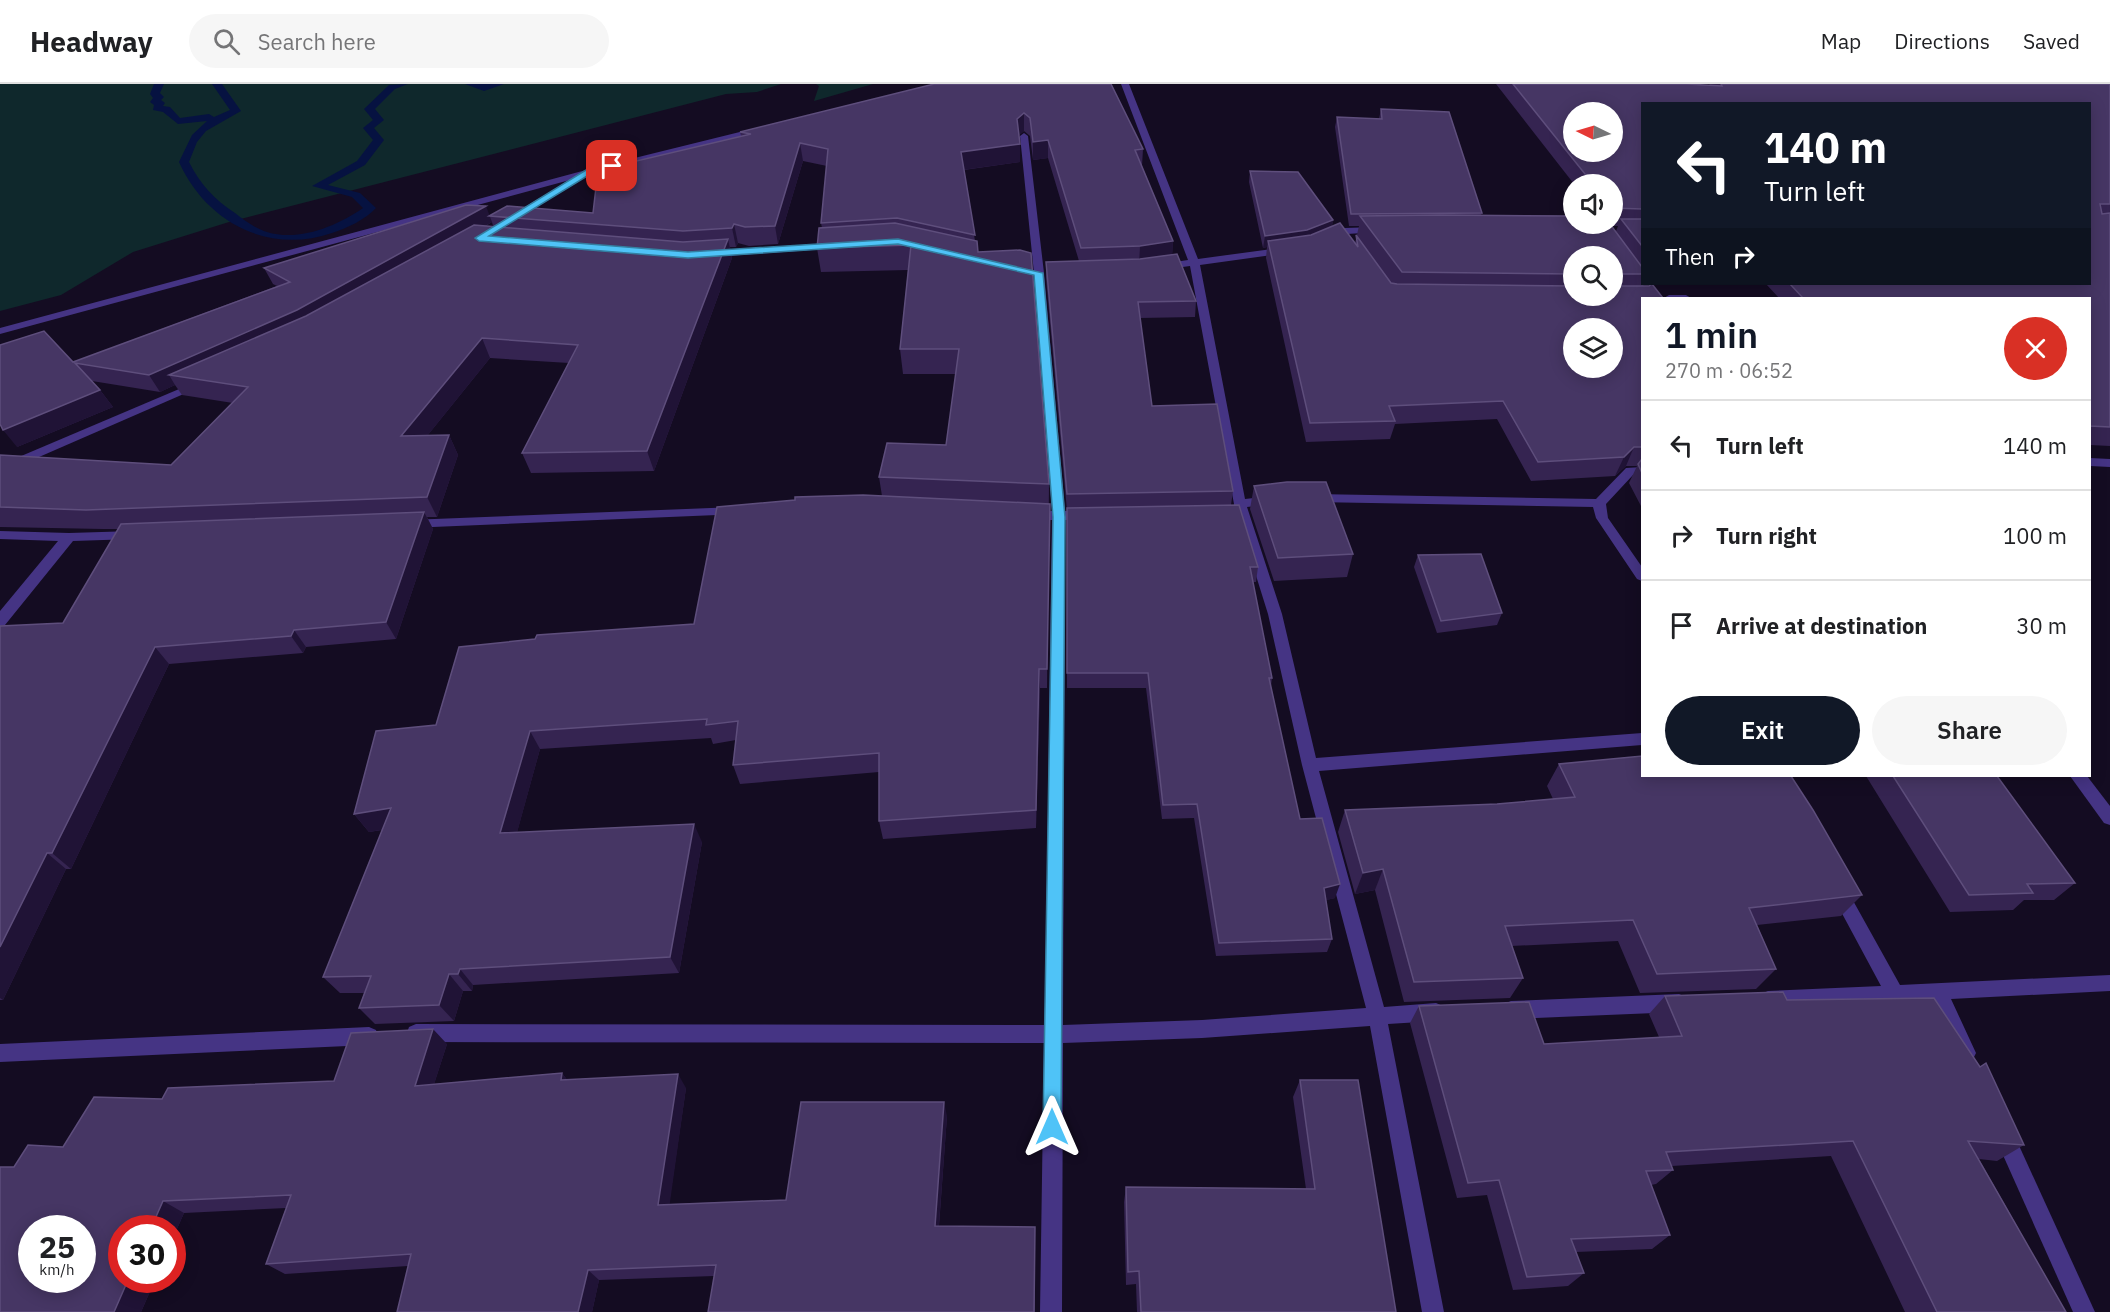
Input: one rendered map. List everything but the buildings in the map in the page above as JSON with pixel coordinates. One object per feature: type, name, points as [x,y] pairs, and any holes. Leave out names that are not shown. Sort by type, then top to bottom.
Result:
[{"type":"street","points":[[1125,84],[1194,262],[1240,504],[1275,614],[1310,765],[1377,1014],[1433,1312]]},
{"type":"street","points":[[0,331],[589,171],[773,126]]},
{"type":"street","points":[[1024,136],[1059,517],[1051,1312]]},
{"type":"street","points":[[500,226],[589,171]]},
{"type":"street","points":[[1317,243],[1345,231],[1390,230]]},
{"type":"street","points":[[1345,231],[1353,240]]},
{"type":"street","points":[[700,254],[852,245]]},
{"type":"street","points":[[1150,268],[1297,249]]},
{"type":"street","points":[[0,470],[207,380]]},
{"type":"street","points":[[2091,462],[2110,463]]},
{"type":"street","points":[[1240,504],[1288,499],[1599,502],[1630,471],[1641,471]]},
{"type":"street","points":[[1599,502],[1602,518],[1641,575]]},
{"type":"street","points":[[1216,514],[1239,514],[1240,504]]},
{"type":"street","points":[[389,525],[745,511]]},
{"type":"street","points":[[1013,515],[1059,517],[1099,515]]},
{"type":"street","points":[[0,535],[69,537],[152,534]]},
{"type":"street","points":[[0,621],[69,537]]},
{"type":"street","points":[[1310,765],[1641,739]]},
{"type":"street","points":[[2079,777],[2110,818]]},
{"type":"street","points":[[1833,880],[1896,995]]},
{"type":"street","points":[[1755,1000],[1939,993],[2110,983]]},
{"type":"street","points":[[1939,993],[1973,1068]]},
{"type":"street","points":[[1495,1010],[1696,1003]]},
{"type":"street","points":[[0,1053],[454,1032],[1053,1034],[1202,1029],[1377,1014],[1460,1011]]},
{"type":"street","points":[[1997,1121],[2084,1312]]},
{"type":"green space","points":[[0,84],[781,84],[757,92],[726,94],[229,222],[133,252],[61,295],[0,311]]},
{"type":"green space","points":[[816,84],[873,84],[814,101],[819,86]]},
{"type":"waterway","points":[[159,84],[155,94],[159,97],[155,102],[160,103],[157,108],[166,109],[178,121],[209,117],[211,120]]},
{"type":"waterway","points":[[217,84],[236,111],[217,119],[202,129],[192,142],[184,162],[194,182],[216,205],[256,231],[277,238],[320,233],[347,222],[370,208],[356,195],[318,186],[361,163],[379,140],[368,128],[379,120],[369,109],[392,87],[403,84]]},
{"type":"waterway","points":[[470,84],[484,88],[499,84]]},
{"type":"route","points":[[612,166],[589,171],[479,238],[688,255],[898,242],[1039,273],[1059,517],[1052,1127]]}]
